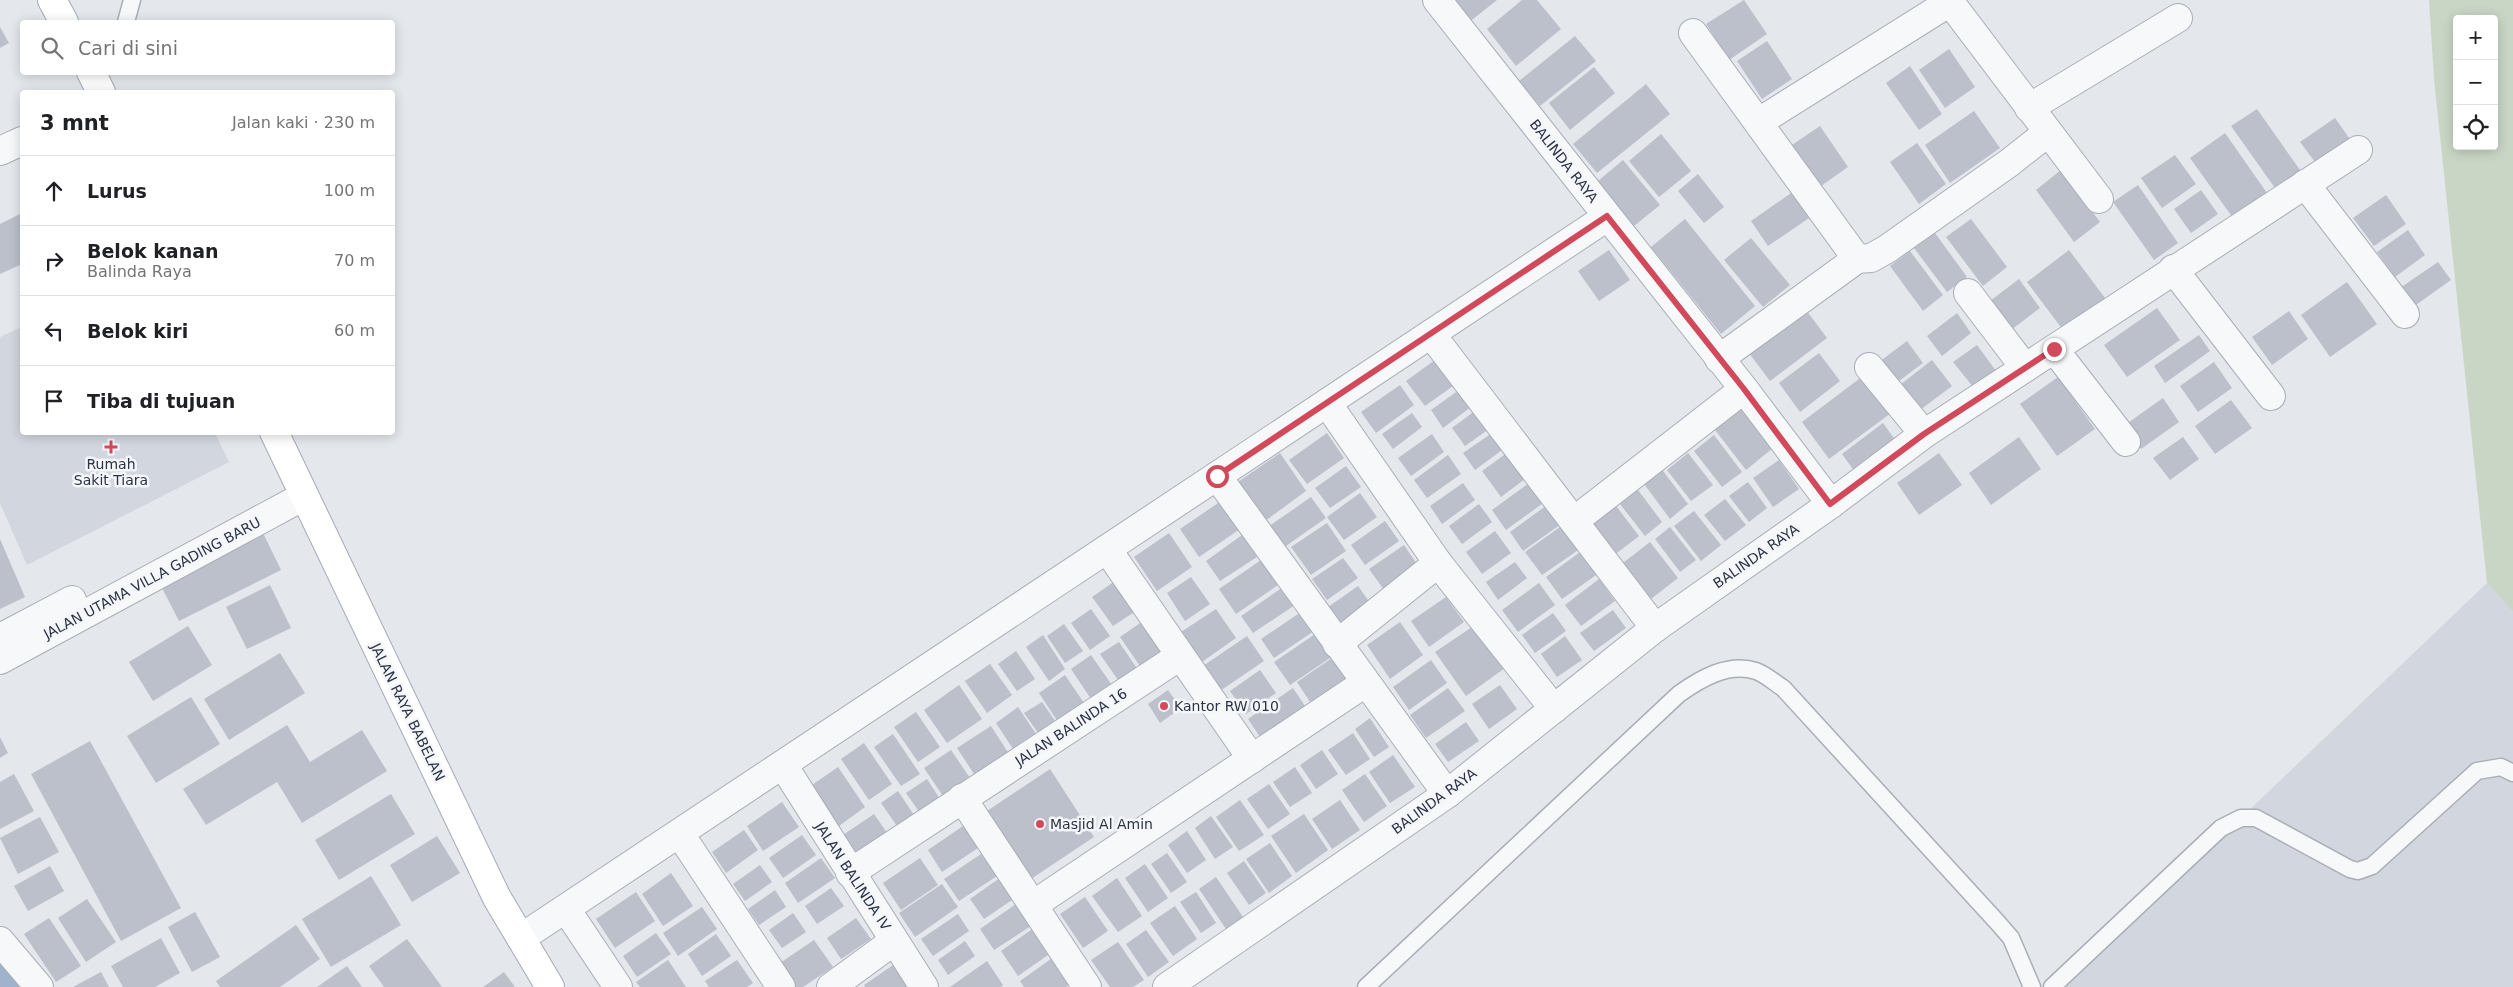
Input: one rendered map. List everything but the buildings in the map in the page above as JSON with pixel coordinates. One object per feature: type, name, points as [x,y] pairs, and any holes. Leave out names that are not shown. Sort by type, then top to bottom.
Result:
[{"type":"main road","points":[[52,0],[63,20]]},
{"type":"main road","points":[[92,75],[100,90]]},
{"type":"main road","name":"JALAN RAYA BABELAN","points":[[275,435],[497,898],[550,987]]},
{"type":"street","name":"BALINDA RAYA","points":[[1167,987],[1447,794],[1655,628],[1830,504],[1744,389],[1437,0]]},
{"type":"street","points":[[1759,122],[1950,2],[2047,133],[2099,199]]},
{"type":"street","points":[[2030,108],[2178,18]]},
{"type":"street","points":[[1693,33],[1857,259]]},
{"type":"street","points":[[1719,359],[1857,259],[1871,258],[1887,249],[2009,163],[2047,133]]},
{"type":"street","points":[[0,151],[20,141]]},
{"type":"street","points":[[1830,504],[1924,434],[2173,269],[2358,150]]},
{"type":"street","points":[[2305,184],[2405,314]]},
{"type":"street","points":[[521,938],[1607,216]]},
{"type":"street","points":[[2173,269],[2271,396]]},
{"type":"street","points":[[1968,293],[2025,368]]},
{"type":"street","points":[[1431,334],[1655,628]]},
{"type":"street","points":[[2054,349],[2126,442]]},
{"type":"street","points":[[1869,366],[1924,434]]},
{"type":"street","points":[[1574,521],[1744,389]]},
{"type":"street","points":[[1327,403],[1438,563],[1554,709]]},
{"type":"street","points":[[1217,476],[1447,794]]},
{"type":"street","name":"JALAN UTAMA VILLA GADING BARU","points":[[0,638],[301,489]]},
{"type":"street","name":"JALAN UTAMA VILLA GADING BARU","points":[[0,660],[301,489]]},
{"type":"street","points":[[1107,549],[1252,759]]},
{"type":"street","points":[[1337,644],[1438,563]]},
{"type":"street","name":"JALAN BALINDA 16","points":[[850,873],[1180,656]]},
{"type":"street","points":[[1033,905],[1365,683]]},
{"type":"street","name":"JALAN BALINDA IV","points":[[783,765],[924,987]]},
{"type":"street","points":[[962,798],[1087,987]]},
{"type":"street","points":[[680,834],[780,987]]},
{"type":"street","points":[[566,909],[618,987]]},
{"type":"street","points":[[0,940],[39,987]]},
{"type":"street","points":[[831,987],[894,941]]},
{"type":"lane","points":[[127,20],[132,0]]},
{"type":"lane","points":[[1366,987],[1679,694],[1697,681],[1714,673],[1733,670],[1756,671],[1783,688],[2011,938],[2032,987]]},
{"type":"lane","points":[[2052,987],[2193,852],[2221,828],[2241,818],[2256,818],[2350,869],[2358,871],[2372,866],[2477,771],[2501,767],[2513,773]]},
{"type":"shaded area","name":"Rumah Sakit Tiara","points":[[20,328],[20,435],[216,435],[229,462],[27,565],[0,503],[0,337]]},
{"type":"shaded area","points":[[2487,583],[2513,612],[2513,987],[2064,987]]},
{"type":"green space","points":[[2429,0],[2513,0],[2513,612],[2487,583],[2434,79]]},
{"type":"place","name":"Rumah Sakit Tiara","points":[[111,447]]},
{"type":"place","name":"Kantor RW 010","points":[[1164,706]]},
{"type":"place","name":"Masjid Al Amin","points":[[1040,824]]},
{"type":"route","points":[[1217,476],[1607,216],[1744,389],[1830,504],[1924,434],[2054,349]]}]
